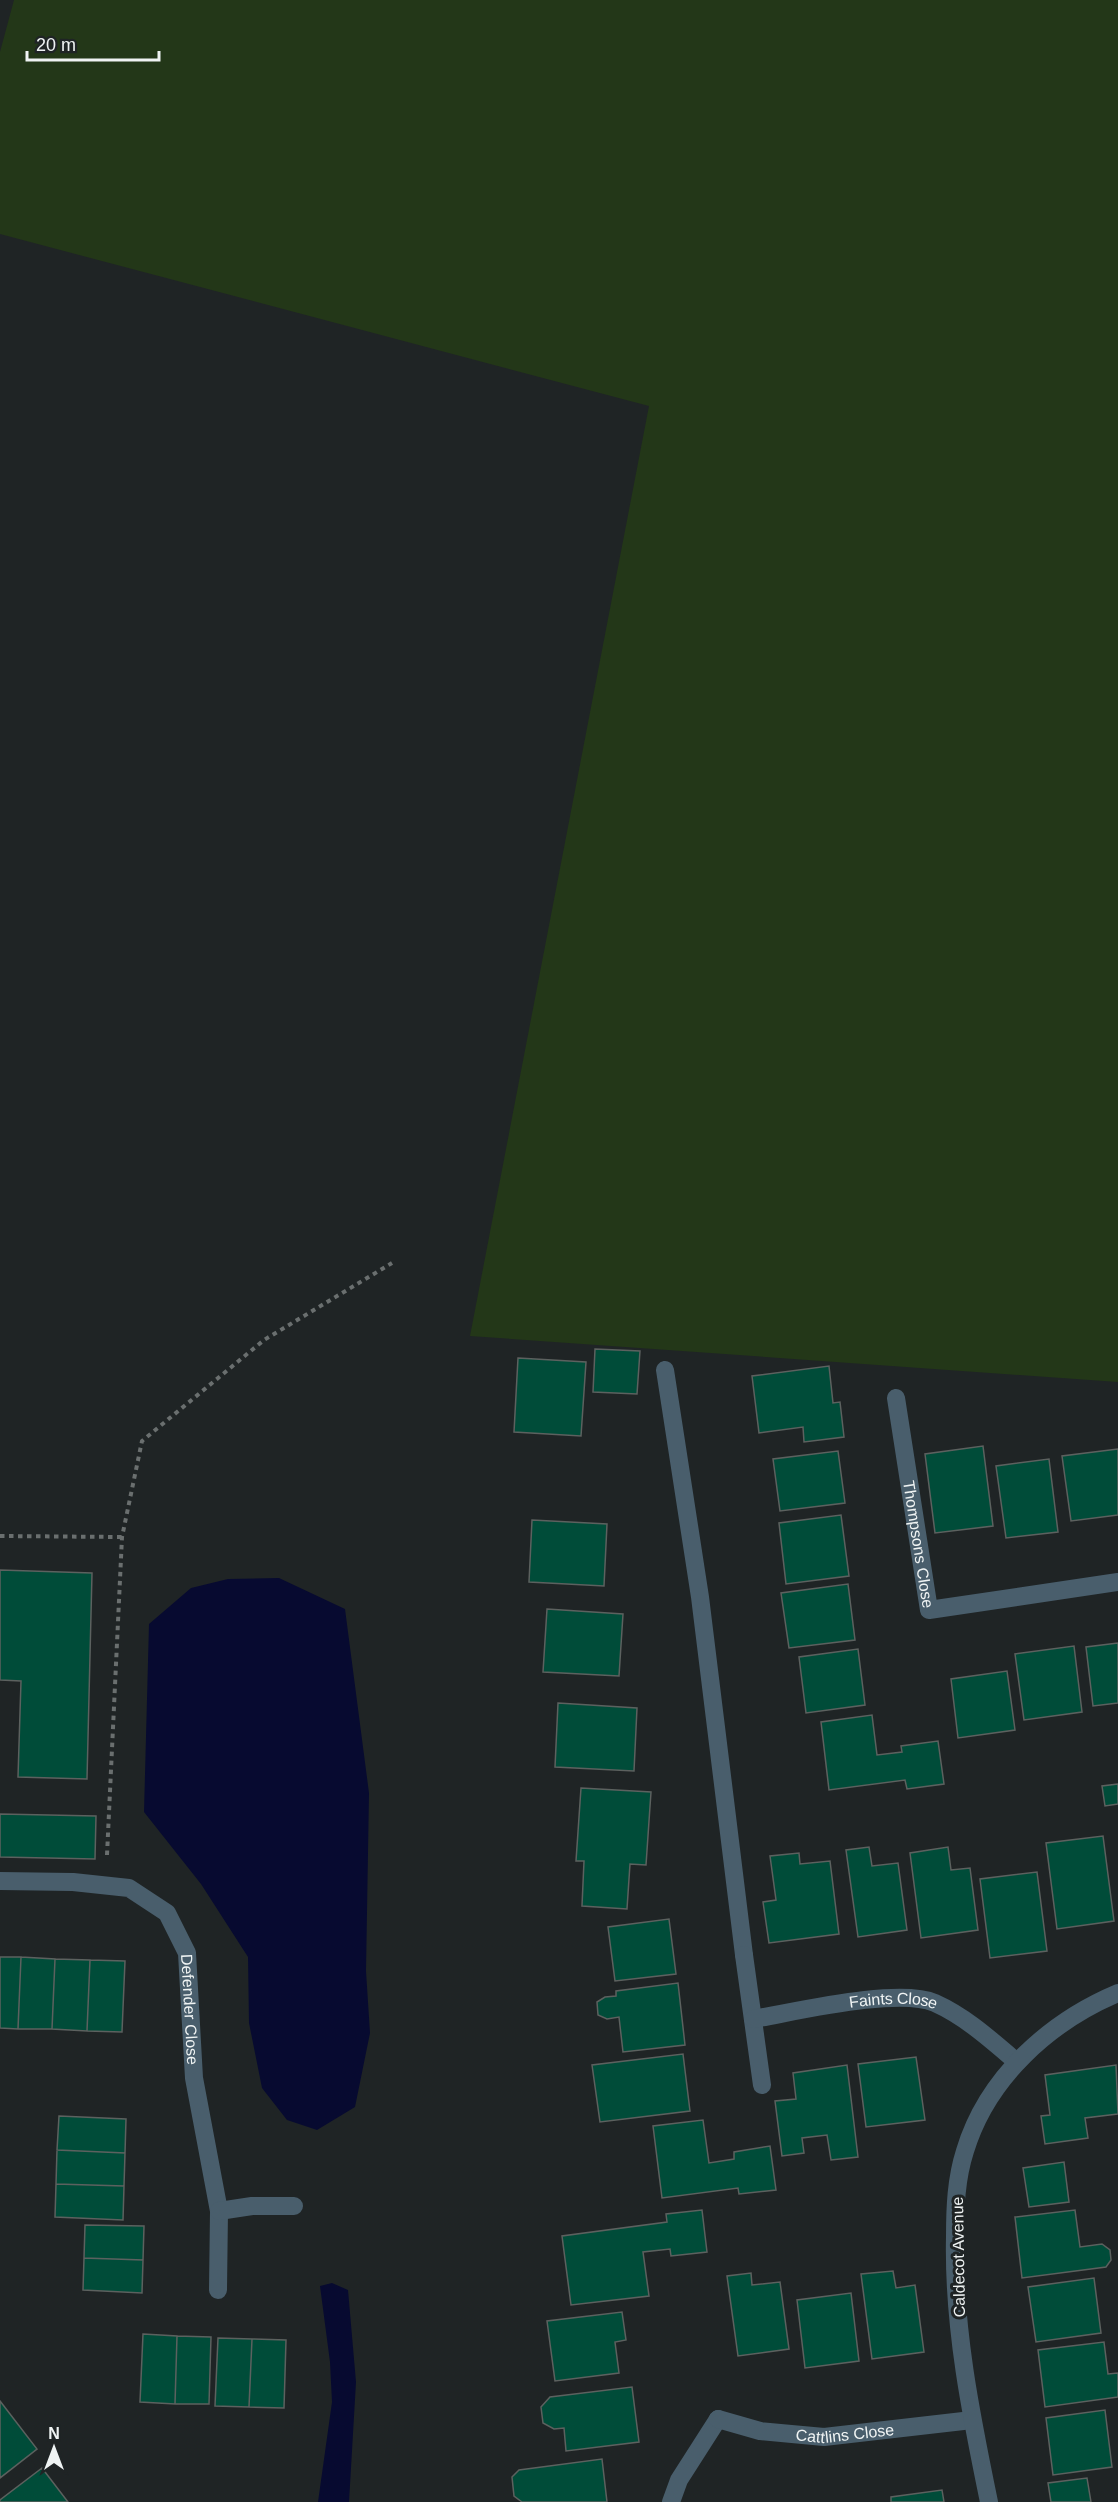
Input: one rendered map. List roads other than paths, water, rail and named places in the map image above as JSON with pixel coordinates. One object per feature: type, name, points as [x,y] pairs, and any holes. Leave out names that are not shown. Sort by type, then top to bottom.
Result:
[{"type":"street","points":[[665,1370],[700,1598],[762,2085]]},
{"type":"street","name":"Thompsons Close","points":[[896,1398],[929,1610],[1118,1582]]},
{"type":"street","name":"Defender Close","points":[[0,1881],[73,1882],[129,1888],[167,1913],[187,1953],[194,2078],[219,2211],[218,2290]]},
{"type":"street","points":[[1017,2062],[1047,2034],[1077,2013],[1118,1993]]},
{"type":"street","name":"Faints Close","points":[[753,2019],[891,1997],[915,1999],[933,2002],[970,2023],[1017,2062]]},
{"type":"street","name":"Caldecot Avenue","points":[[989,2502],[972,2420],[956,2296],[954,2263],[957,2186],[965,2151],[977,2120],[993,2093],[1017,2062]]},
{"type":"street","points":[[219,2211],[252,2206],[294,2206]]},
{"type":"street","name":"Cattlins Close","points":[[671,2502],[679,2480],[718,2419],[760,2431],[824,2437],[972,2420]]},
{"type":"water","points":[[279,1578],[345,1609],[369,1793],[366,1971],[370,2033],[355,2107],[317,2130],[287,2120],[262,2088],[249,2023],[248,1957],[201,1884],[144,1812],[149,1624],[191,1588],[228,1579]]},
{"type":"water","points":[[332,2283],[348,2290],[356,2382],[349,2502],[318,2502],[332,2402],[330,2362],[320,2286]]}]
